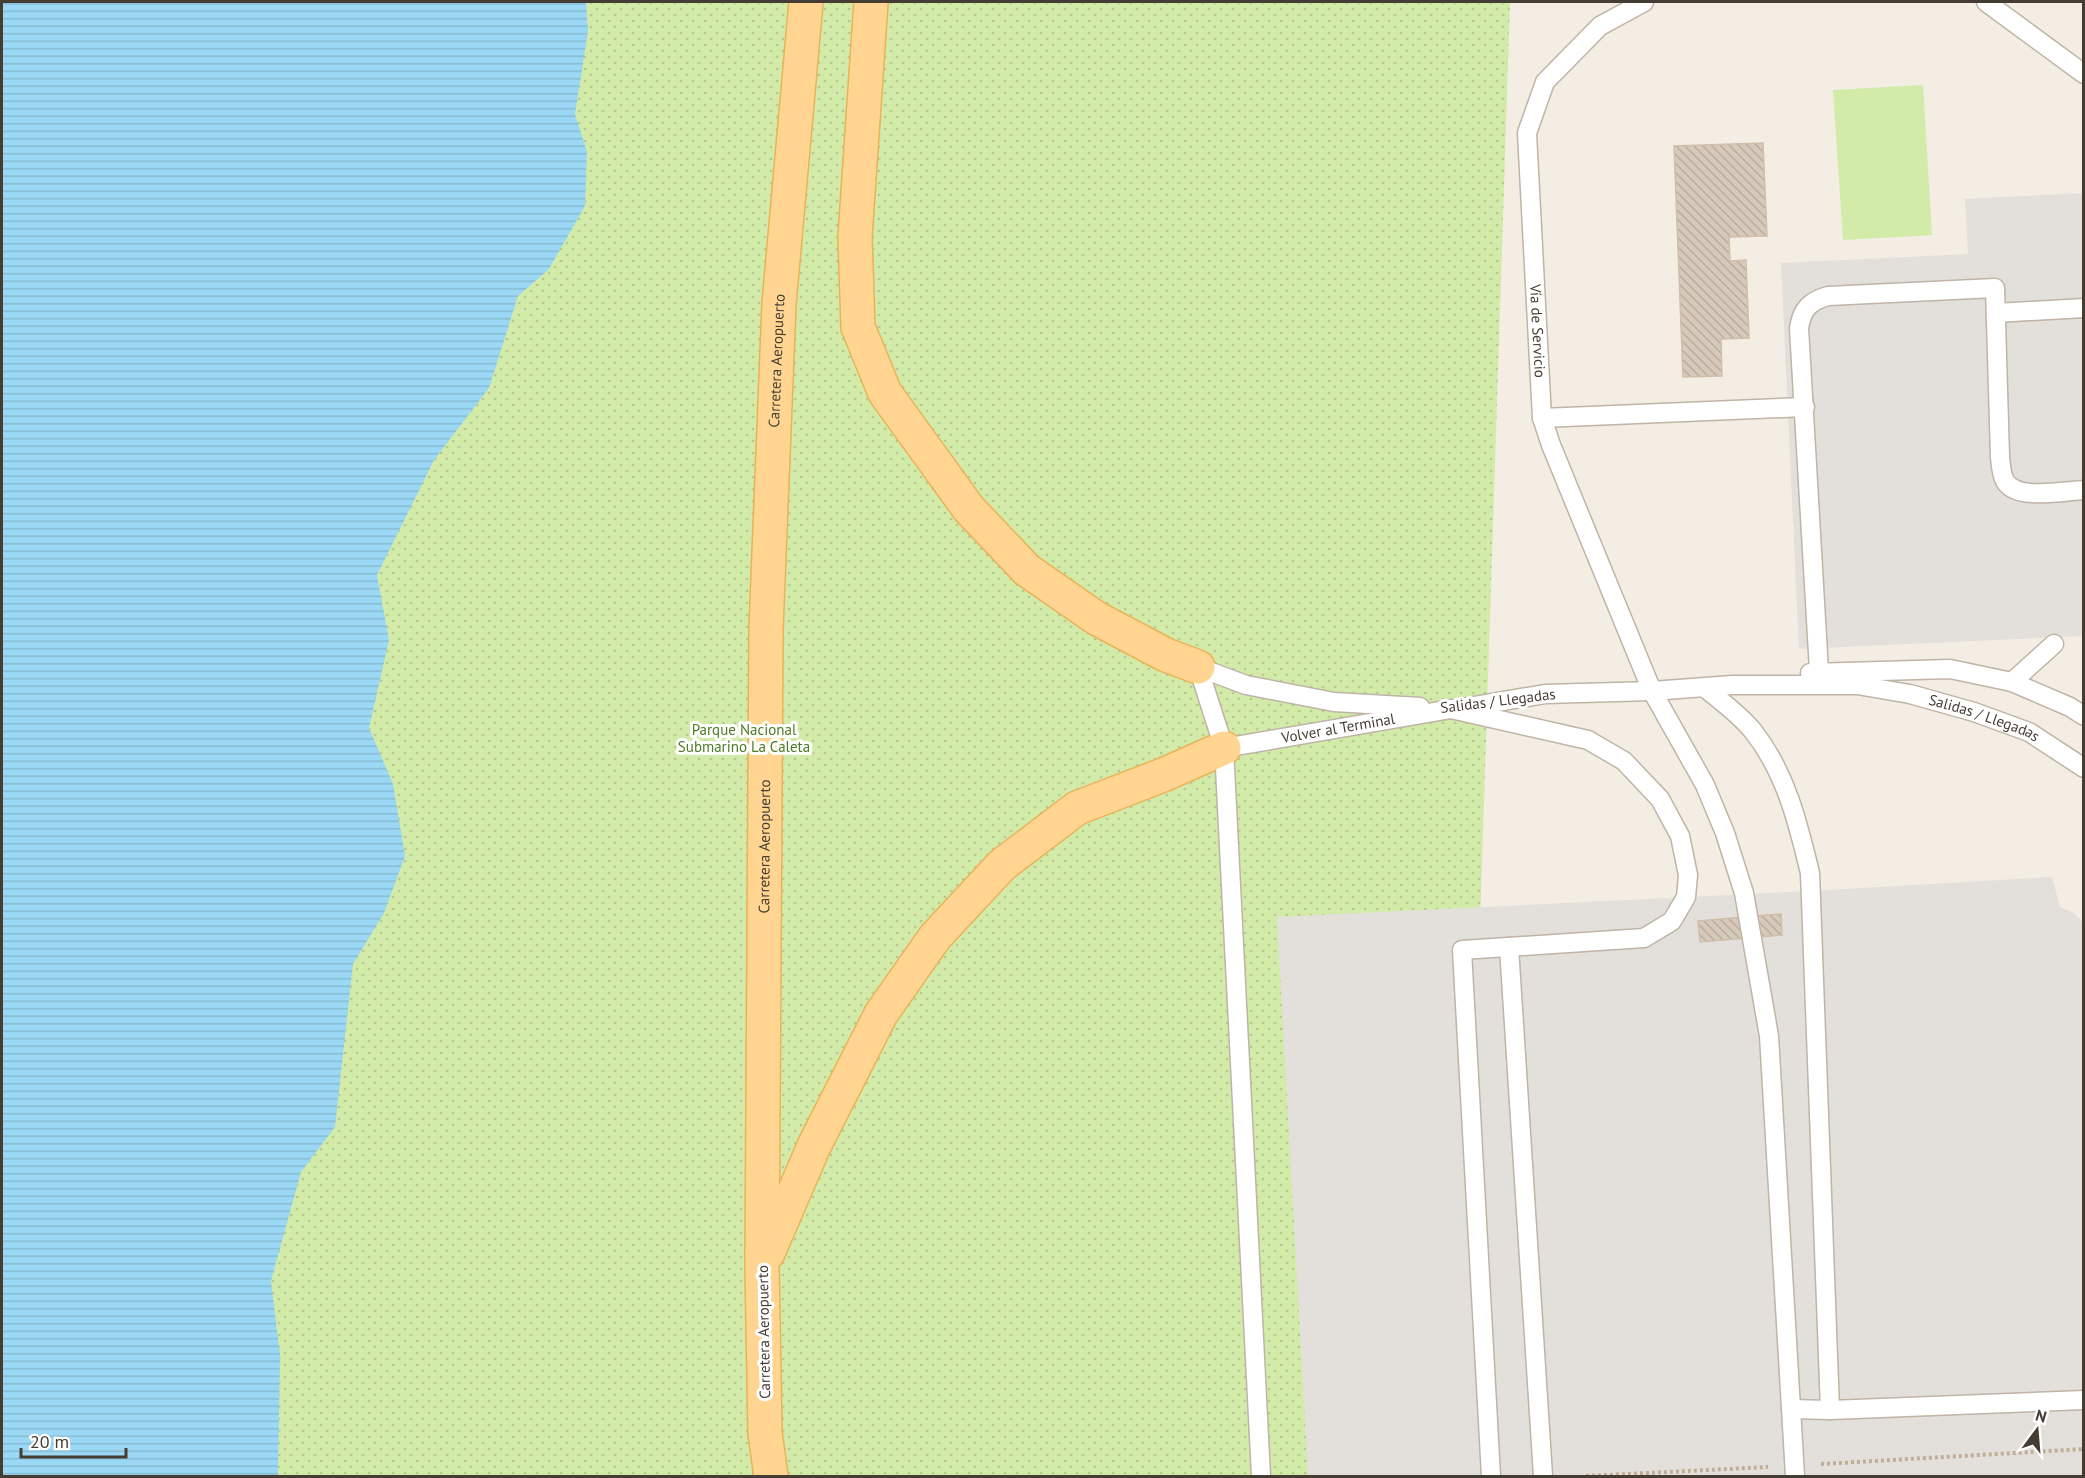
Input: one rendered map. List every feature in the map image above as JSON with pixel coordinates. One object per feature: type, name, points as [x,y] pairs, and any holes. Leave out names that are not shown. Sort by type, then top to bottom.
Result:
[{"type":"main road","name":"Carretera Aeropuerto","points":[[771,1476],[765,1433],[762,1267],[766,629],[779,304],[806,2]]},
{"type":"main road","points":[[871,2],[855,237],[858,327],[885,393],[969,509],[1026,570],[1096,618],[1166,655],[1198,667]]},
{"type":"main road","points":[[762,1267],[814,1146],[881,1014],[935,937],[1002,864],[1077,808],[1163,775],[1224,748]]},
{"type":"lane","name":"Vía de Servicio","points":[[1644,2],[1600,26],[1545,82],[1527,133],[1542,418],[1652,691],[1705,785],[1725,833],[1744,893],[1769,1036],[1794,1471]]},
{"type":"lane","points":[[1986,2],[2084,74]]},
{"type":"lane","points":[[1819,671],[1799,328],[1804,311],[1817,299],[1828,296],[1995,288],[2000,457],[2003,478],[2009,487],[2018,492],[2084,490]]},
{"type":"lane","points":[[1996,313],[2084,308]]},
{"type":"lane","points":[[1542,418],[1805,407]]},
{"type":"lane","points":[[2012,682],[2054,644]]},
{"type":"lane","points":[[1198,667],[1224,748],[1261,1476]]},
{"type":"lane","name":"Salidas / Llegadas","points":[[1198,667],[1246,685],[1334,702],[1451,709],[1545,694],[1705,688],[1819,671],[1950,669],[2012,682],[2070,707],[2084,716]]},
{"type":"lane","name":"Salidas / Llegadas","points":[[1732,685],[1857,685],[1910,694],[1974,712],[2030,732],[2084,768]]},
{"type":"lane","points":[[1705,688],[1753,731],[1777,768],[1796,815],[1810,873],[1830,1410]]},
{"type":"lane","points":[[1451,709],[1588,740],[1624,761],[1660,799],[1680,836],[1688,875],[1686,897],[1672,921],[1644,938],[1462,950],[1491,1476]]},
{"type":"lane","name":"Volver al Terminal","points":[[1224,748],[1451,709]]},
{"type":"lane","points":[[1509,947],[1544,1476]]},
{"type":"lane","points":[[1791,1408],[1830,1410],[2084,1400]]},
{"type":"path","points":[[1586,1476],[1794,1471],[2084,1449]]},
{"type":"green space","name":"Parque Nacional Submarino La Caleta","points":[[2,2],[1510,2],[1462,1476],[2,1476]]},
{"type":"green space","points":[[1923,85],[1932,235],[1843,240],[1833,90]]},
{"type":"shaded area","points":[[2083,193],[2083,636],[1799,649],[1781,263],[1968,254],[1965,199]]},
{"type":"shaded area","points":[[2052,877],[2060,907],[2074,913],[2083,923],[2083,1476],[1308,1476],[1277,917]]},
{"type":"water","points":[[2,2],[586,2],[588,31],[575,114],[587,152],[585,206],[549,269],[518,296],[489,388],[434,460],[377,575],[389,640],[369,728],[393,784],[405,856],[384,913],[353,964],[335,1127],[301,1172],[271,1281],[280,1355],[278,1476],[2,1476]]},
{"type":"building","points":[[1763,143],[1767,236],[1729,237],[1730,261],[1746,260],[1749,338],[1721,339],[1722,376],[1683,377],[1674,146]]},
{"type":"building","points":[[1781,914],[1782,935],[1700,942],[1698,921]]}]
